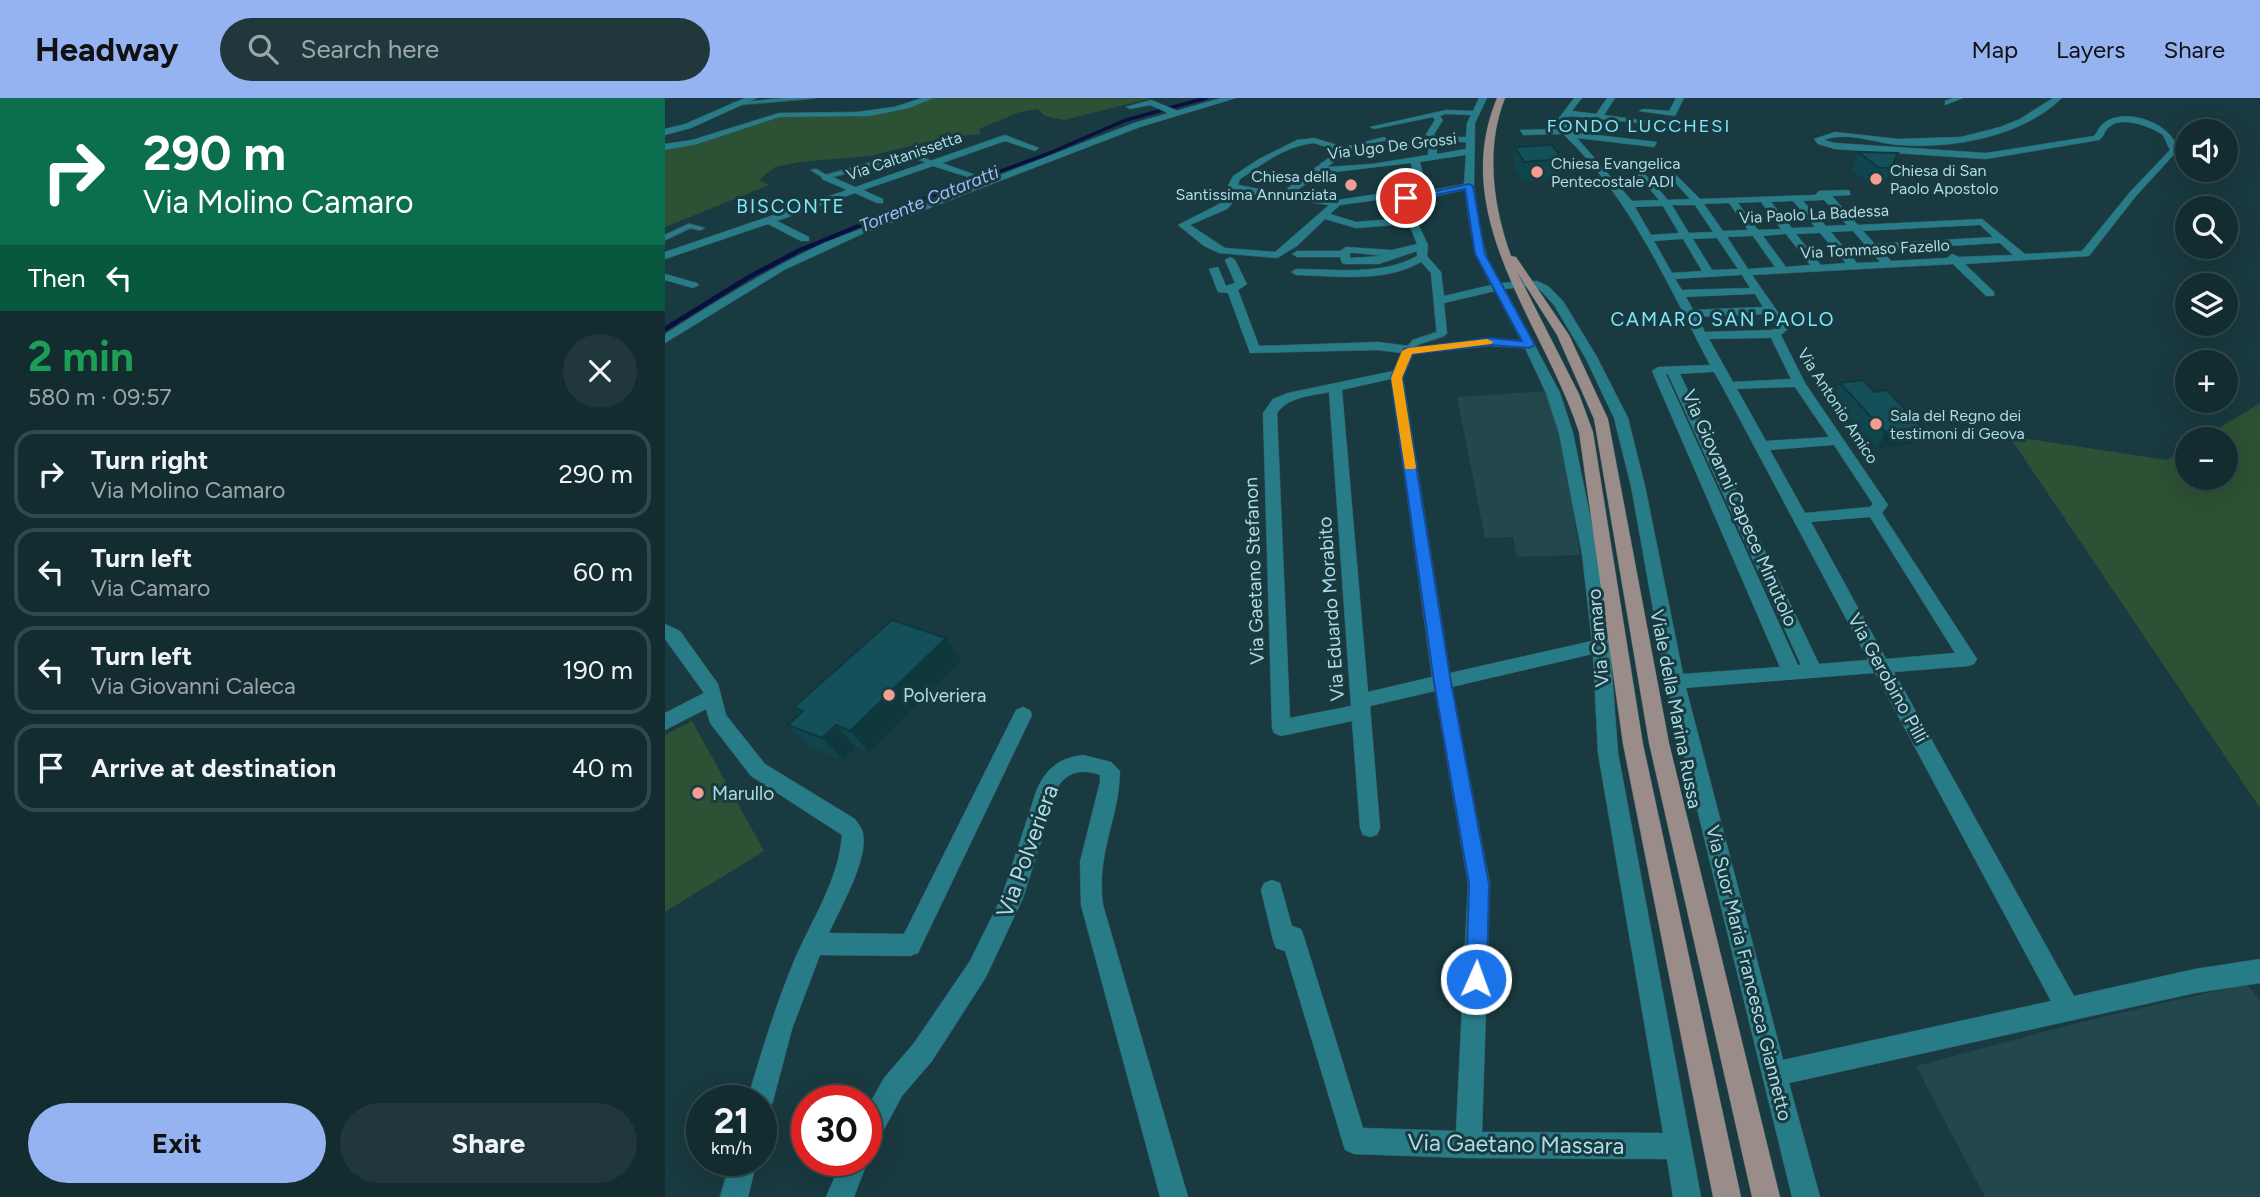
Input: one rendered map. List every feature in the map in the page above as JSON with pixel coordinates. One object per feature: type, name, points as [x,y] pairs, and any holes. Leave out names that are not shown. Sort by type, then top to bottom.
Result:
[{"type":"main road","name":"Viale della Marina Russa","points":[[1500,98],[1490,129],[1490,166],[1497,232],[1515,285],[1571,392],[1586,432],[1633,744],[1727,1197]]},
{"type":"main road","name":"Viale della Marina Russa","points":[[1515,285],[1589,388],[1604,432],[1659,743],[1766,1197]]},
{"type":"street","points":[[665,132],[701,122],[736,103],[753,98]]},
{"type":"street","points":[[736,103],[812,98]]},
{"type":"street","points":[[665,147],[693,142],[785,114],[842,116],[898,107],[929,98]]},
{"type":"street","points":[[665,339],[801,257],[981,180],[1168,109],[1231,98]]},
{"type":"street","name":"Via Camaro","points":[[1483,98],[1474,113],[1469,186],[1480,254],[1515,285],[1529,345],[1558,405],[1566,433],[1590,554],[1601,646],[1608,752],[1687,1197]]},
{"type":"street","points":[[1566,132],[1562,122],[1578,98]]},
{"type":"street","points":[[1585,136],[1611,98]]},
{"type":"street","points":[[1632,110],[1672,114],[1680,98]]},
{"type":"street","points":[[1948,103],[1959,98]]},
{"type":"street","name":"Via Tommaso Fazello","points":[[1668,276],[2085,254],[2133,194],[2174,150],[2172,139],[2165,131],[2144,123],[2118,121],[2108,123],[2096,138],[1986,156],[1835,146],[1818,139],[1831,134],[1905,142],[1968,138],[2032,117],[2058,98]]},
{"type":"street","points":[[1130,107],[1151,102],[1168,109]]},
{"type":"street","points":[[1605,107],[1618,108]]},
{"type":"street","points":[[1374,127],[1446,112],[1474,113]]},
{"type":"street","points":[[1567,113],[1657,123]]},
{"type":"street","points":[[1432,158],[1433,139],[1430,134],[1439,120],[1435,115]]},
{"type":"street","points":[[1592,126],[1660,134]]},
{"type":"street","points":[[1523,132],[1566,132],[1654,144]]},
{"type":"street","name":"Via Gerobino Pilli","points":[[1566,132],[1604,172],[1629,204],[2068,1009]]},
{"type":"street","name":"Via Caltanissetta","points":[[665,256],[1005,138],[1035,148]]},
{"type":"street","points":[[1433,139],[1472,139]]},
{"type":"street","points":[[1344,150],[1320,140],[1293,143],[1236,178],[1233,186],[1239,190],[1337,203],[1423,196],[1469,186]]},
{"type":"street","points":[[1283,196],[1356,143],[1384,140]]},
{"type":"street","name":"Via Ugo De Grossi","points":[[1316,171],[1375,170],[1415,160],[1472,151]]},
{"type":"street","points":[[825,177],[909,155],[981,180]]},
{"type":"street","points":[[1415,160],[1423,196]]},
{"type":"street","points":[[1330,161],[1375,170],[1402,197],[1422,251],[1436,272],[1441,334],[1416,342],[1394,376],[1443,682],[1479,884],[1468,1145]]},
{"type":"street","points":[[814,170],[880,201]]},
{"type":"street","points":[[1643,175],[1666,203],[1709,274]]},
{"type":"street","name":"Via Antonio Amico","points":[[1676,178],[1697,201],[1783,328],[1775,334],[1798,383],[1881,505],[1874,512],[1968,659],[1882,666]]},
{"type":"street","points":[[1239,190],[1238,195],[1230,202],[1183,225],[1208,244],[1223,251],[1277,255],[1293,244],[1337,203]]},
{"type":"street","points":[[1629,204],[1847,193]]},
{"type":"street","points":[[1697,201],[1827,197],[1888,264]]},
{"type":"street","points":[[1796,198],[1854,266]]},
{"type":"street","points":[[1764,200],[1818,268]]},
{"type":"street","points":[[1732,201],[1783,270]]},
{"type":"street","points":[[1325,216],[1356,225],[1412,221]]},
{"type":"street","points":[[768,220],[805,239]]},
{"type":"street","name":"Via Paolo La Badessa","points":[[1647,238],[1982,222],[2003,240]]},
{"type":"street","points":[[1920,225],[1990,294]]},
{"type":"street","points":[[665,238],[689,226],[701,228]]},
{"type":"street","points":[[1872,247],[2003,240],[2023,258]]},
{"type":"street","points":[[1297,254],[1344,255],[1346,261],[1379,261],[1395,255],[1422,251]]},
{"type":"street","points":[[1387,270],[1409,265],[1422,251]]},
{"type":"street","points":[[1214,269],[1222,290],[1241,284],[1230,260]]},
{"type":"street","points":[[1296,272],[1436,272]]},
{"type":"street","points":[[665,277],[693,285]]},
{"type":"street","points":[[1437,301],[1515,285]]},
{"type":"street","name":"Via Suor Maria Francesca Giannetto","points":[[1515,285],[1544,288],[1559,303],[1606,384],[1621,418],[1638,486],[1675,682],[1806,1197]]},
{"type":"street","points":[[1232,289],[1254,350],[1378,346],[1408,351],[1490,342],[1529,345]]},
{"type":"street","points":[[1678,294],[1758,290]]},
{"type":"street","points":[[1688,314],[1771,310]]},
{"type":"street","points":[[1700,336],[1775,334]]},
{"type":"street","name":"Via Giovanni Capece Minutolo","points":[[1717,368],[1658,371],[1791,673]]},
{"type":"street","name":"Via Giovanni Capece Minutolo","points":[[1672,370],[1813,671]]},
{"type":"street","points":[[1335,387],[1394,376]]},
{"type":"street","points":[[1728,386],[1798,383]]},
{"type":"street","name":"Via Gaetano Stefanon","points":[[1335,387],[1284,399],[1270,413],[1281,728],[1360,706]]},
{"type":"street","name":"Via Eduardo Morabito","points":[[1335,387],[1370,828]]},
{"type":"street","points":[[1761,446],[1838,441]]},
{"type":"street","points":[[1800,518],[1874,512]]},
{"type":"street","points":[[665,630],[674,636],[712,689],[717,718],[748,761],[758,771],[848,826],[853,834],[853,849],[846,873],[813,944],[779,1028],[764,1085]]},
{"type":"street","points":[[1360,706],[1443,682],[1601,646]]},
{"type":"street","points":[[1675,682],[1882,666]]},
{"type":"street","points":[[665,722],[713,697]]},
{"type":"street","points":[[813,944],[910,945],[1023,715]]},
{"type":"street","name":"Via Polveriera","points":[[882,1107],[893,1087],[923,1052],[978,969],[1012,898],[1047,789],[1055,774],[1066,767],[1079,764],[1102,764],[1110,771],[1110,781],[1091,857],[1091,905],[1174,1197]]},
{"type":"street","name":"Via Gaetano Massara","points":[[1272,890],[1284,940],[1293,937],[1354,1141],[1468,1145],[1678,1146]]},
{"type":"street","points":[[1775,1074],[2195,981],[2260,971]]},
{"type":"street","points":[[734,1197],[740,1176]]},
{"type":"street","points":[[840,1197],[849,1176]]},
{"type":"shaded area","points":[[1549,391],[1562,439],[1580,555],[1517,557],[1513,537],[1485,538],[1457,397]]},
{"type":"shaded area","points":[[2246,984],[2260,1000],[2260,1197],[1985,1197],[1916,1066],[2077,1023]]},
{"type":"green space","points":[[933,98],[1152,98],[1064,120],[1045,116],[1038,109],[1020,112],[979,129],[981,134],[947,137],[870,156],[775,167],[759,180],[769,185],[665,227],[665,150],[698,143],[775,117],[851,117],[914,105]]},
{"type":"green space","points":[[2260,403],[2260,808],[2009,436],[2167,460],[2175,455],[2175,490],[2238,490],[2238,427],[2221,427]]},
{"type":"green space","name":"Marullo","points":[[692,721],[764,851],[665,912],[665,735]]},
{"type":"building","points":[[1552,145],[1562,159],[1524,162],[1515,147]]},
{"type":"building","points":[[1858,152],[1898,153],[1891,168],[1879,168]]},
{"type":"building","points":[[1863,380],[1874,392],[1887,390],[1922,427],[1885,432],[1840,383]]},
{"type":"building","points":[[892,620],[946,638],[850,731],[836,725],[822,738],[788,725],[803,711],[794,707]]},
{"type":"waterway","name":"Torrente Cataratti","points":[[862,224],[1045,155],[1126,120],[1206,98]]},
{"type":"waterway","name":"Torrente Cataratti","points":[[665,329],[749,277],[798,251],[866,223]]},
{"type":"slow traffic","points":[[1410,467],[1397,378],[1408,351],[1487,342]]},
{"type":"place","name":"Chiesa Evangelica Pentecostale ADI","points":[[1537,172]]},
{"type":"place","name":"Chiesa di San Paolo Apostolo","points":[[1876,179]]},
{"type":"place","name":"Chiesa della Santissima Annunziata","points":[[1351,185]]},
{"type":"place","name":"Sala del Regno dei testimoni di Geova","points":[[1876,424]]},
{"type":"place","name":"Polveriera","points":[[889,695]]},
{"type":"place","name":"Marullo","points":[[698,793]]},
{"type":"district","name":"FONDO LUCCHESI","points":[[1639,126]]},
{"type":"district","name":"BISCONTE","points":[[791,206]]},
{"type":"district","name":"CAMARO SAN PAOLO","points":[[1723,319]]},
{"type":"route","points":[[1406,198],[1469,186],[1480,254],[1529,345],[1490,342],[1408,351],[1397,378],[1443,682],[1479,884],[1476,979]]}]
